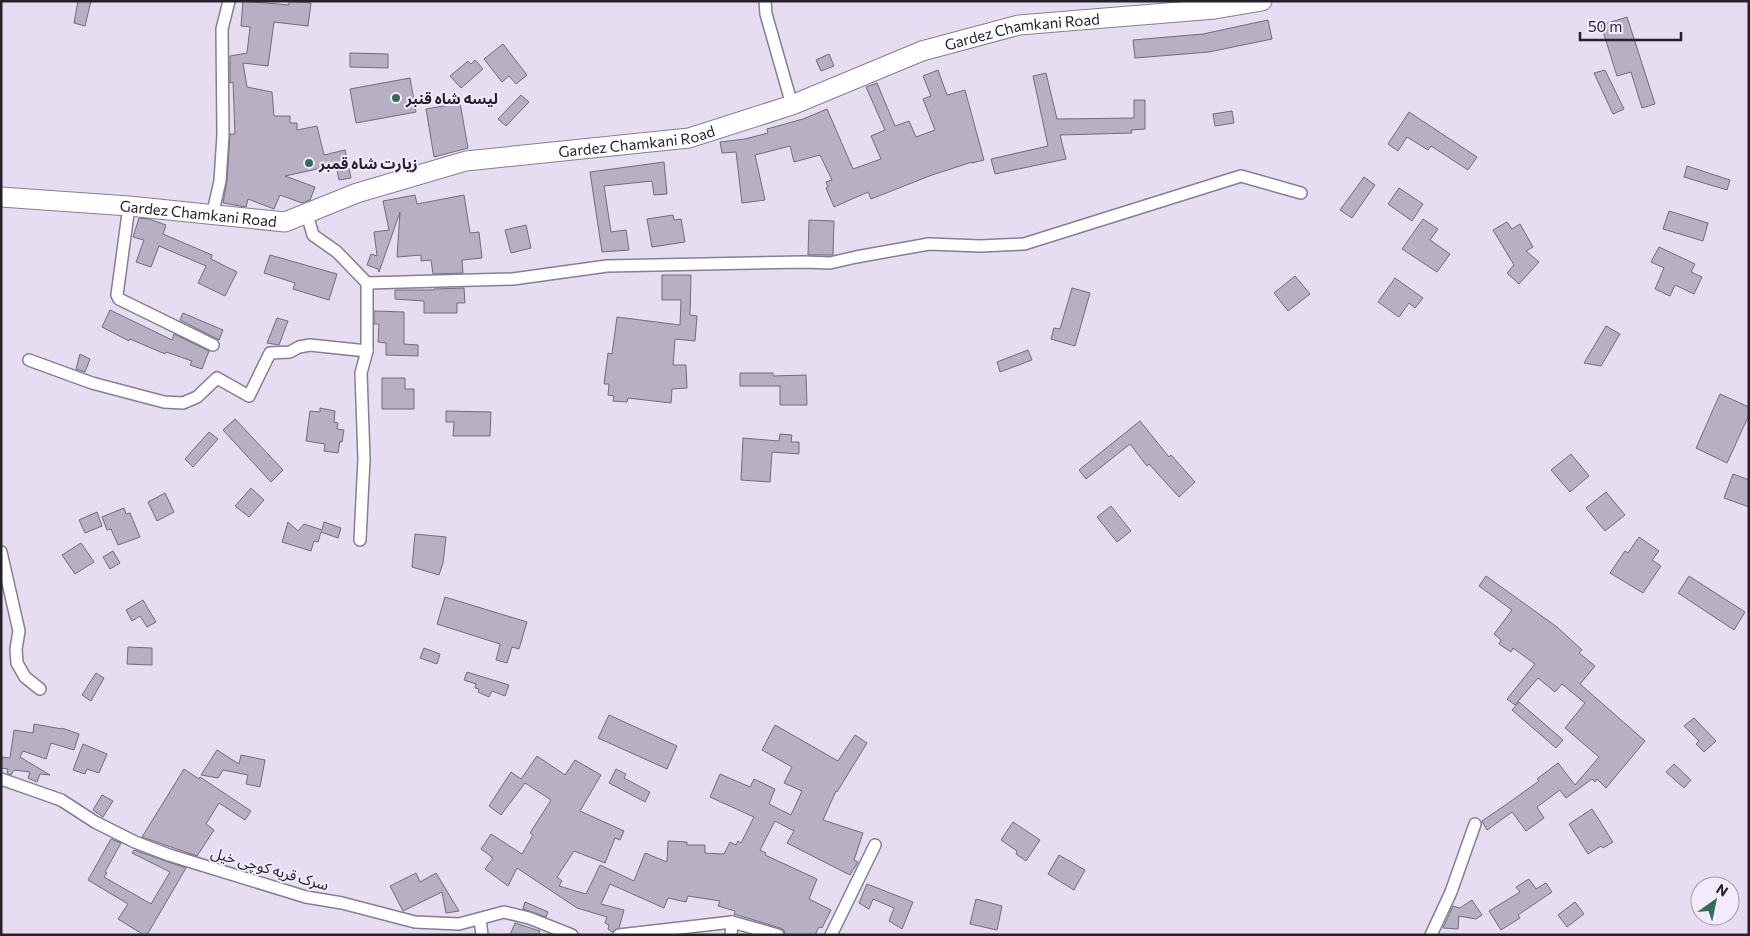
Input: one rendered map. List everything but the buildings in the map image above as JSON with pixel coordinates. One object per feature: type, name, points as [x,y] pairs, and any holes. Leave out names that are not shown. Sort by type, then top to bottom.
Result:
[{"type":"highway","name":"Gardez Chamkani Road","points":[[1,197],[129,206],[285,222],[357,193],[466,161],[689,138],[792,105],[922,51],[1019,25],[1215,8],[1262,1]]},
{"type":"street","points":[[212,216],[220,181],[222,29],[228,1]]},
{"type":"street","points":[[765,1],[766,14],[792,105]]},
{"type":"street","points":[[367,283],[513,279],[607,266],[830,263],[929,244],[980,246],[1024,244],[1241,176],[1301,193]]},
{"type":"street","points":[[129,206],[117,295],[119,299],[212,345]]},
{"type":"street","points":[[307,214],[313,235],[337,252],[367,283],[367,351],[360,374],[364,459],[360,540]]},
{"type":"street","points":[[29,360],[92,383],[164,402],[183,403],[197,397],[217,378],[249,396],[270,353],[290,352],[298,347],[310,345],[367,351]]},
{"type":"street","points":[[1,552],[19,631],[16,649],[17,663],[25,677],[40,688]]},
{"type":"street","name":"سرک قریه کوچی خیل","points":[[1,779],[61,800],[94,822],[169,855],[306,897],[342,903],[415,922],[460,924],[504,912],[529,918],[572,935]]},
{"type":"street","points":[[1431,935],[1451,892],[1475,824]]},
{"type":"street","points":[[831,935],[875,845]]},
{"type":"street","points":[[480,919],[482,935]]},
{"type":"street","points":[[619,935],[732,922],[778,935]]},
{"type":"street","points":[[731,935],[732,922]]},
{"type":"place","name":"لیسه شاه قنبر","points":[[396,98]]},
{"type":"place","name":"زیارت شاه قمبر","points":[[309,163]]}]
